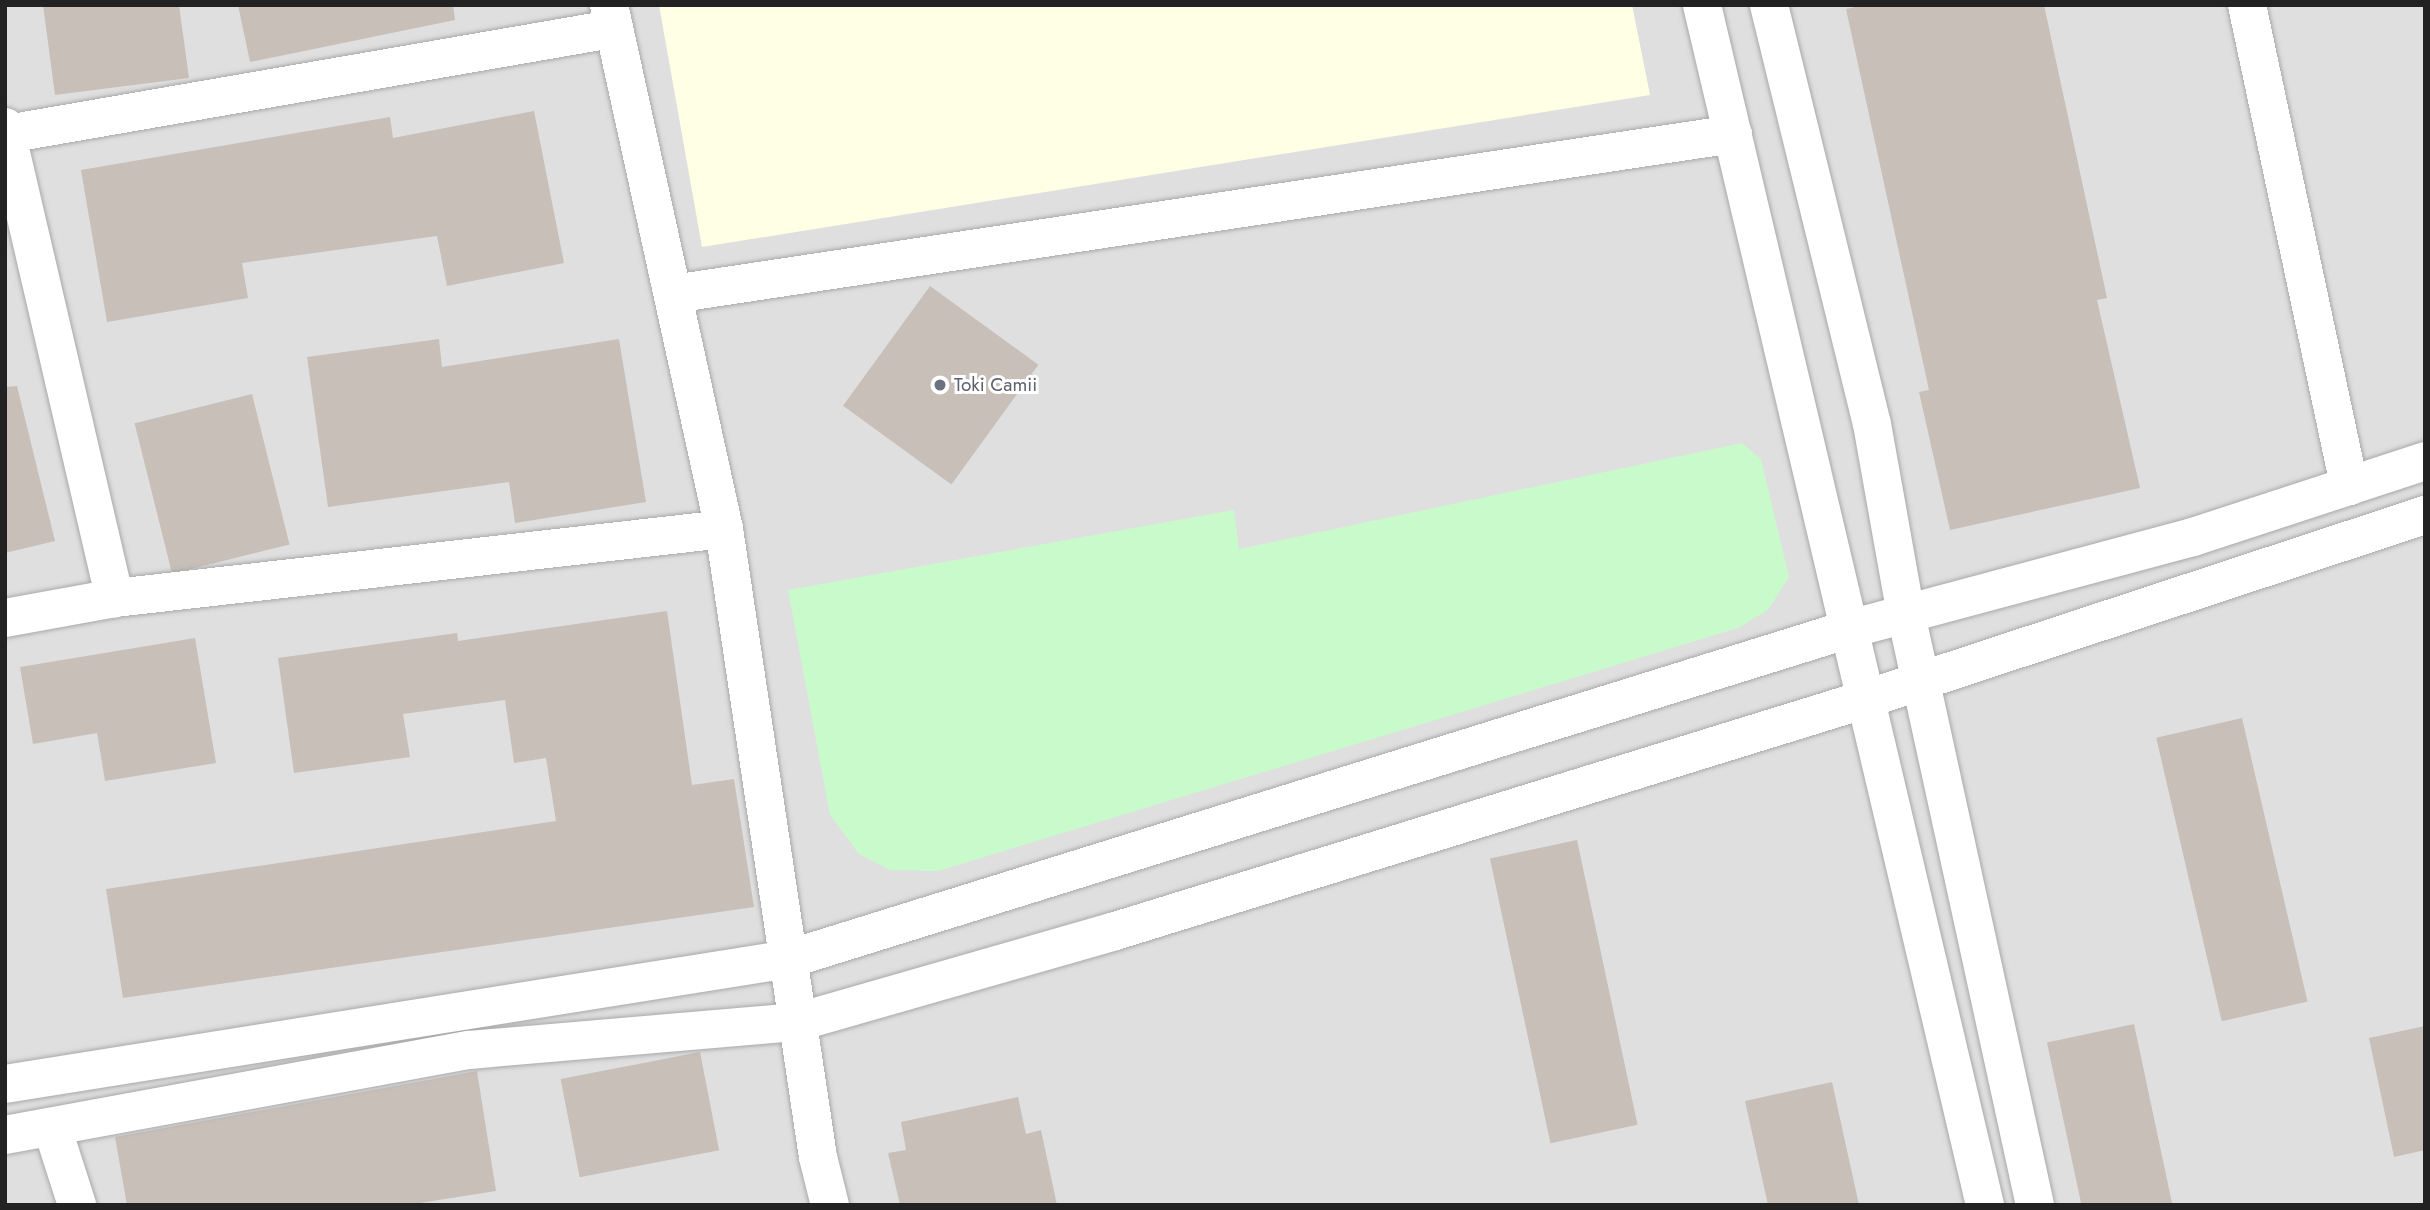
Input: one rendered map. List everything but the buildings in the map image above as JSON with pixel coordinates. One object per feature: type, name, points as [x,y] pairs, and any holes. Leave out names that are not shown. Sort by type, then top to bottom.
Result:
[{"type":"street","points":[[1702,5],[1846,630],[1985,1205]]},
{"type":"street","points":[[1769,5],[1872,424],[1906,614],[1924,680],[2035,1205]]},
{"type":"street","points":[[2248,5],[2349,486]]},
{"type":"street","points":[[115,598],[6,130],[611,17],[724,529],[798,1022],[830,1205]]},
{"type":"street","points":[[673,294],[1733,134]]},
{"type":"street","points":[[5,1084],[789,959],[1846,630],[2193,537],[2425,461]]},
{"type":"street","points":[[5,1135],[469,1050],[798,1022],[1112,932],[1863,700],[2425,515]]},
{"type":"street","points":[[5,618],[115,598],[724,529]]},
{"type":"street","points":[[52,1126],[77,1205]]},
{"type":"shaded area","points":[[5,5],[2425,5],[2425,1205],[5,1205]]},
{"type":"shaded area","points":[[659,5],[1632,5],[1650,95],[702,247]]},
{"type":"green space","points":[[1742,443],[1761,459],[1789,577],[1768,610],[1738,628],[938,871],[890,870],[859,854],[830,815],[788,590],[1234,510],[1239,549]]},
{"type":"place","name":"Toki Camii","points":[[940,385]]}]
